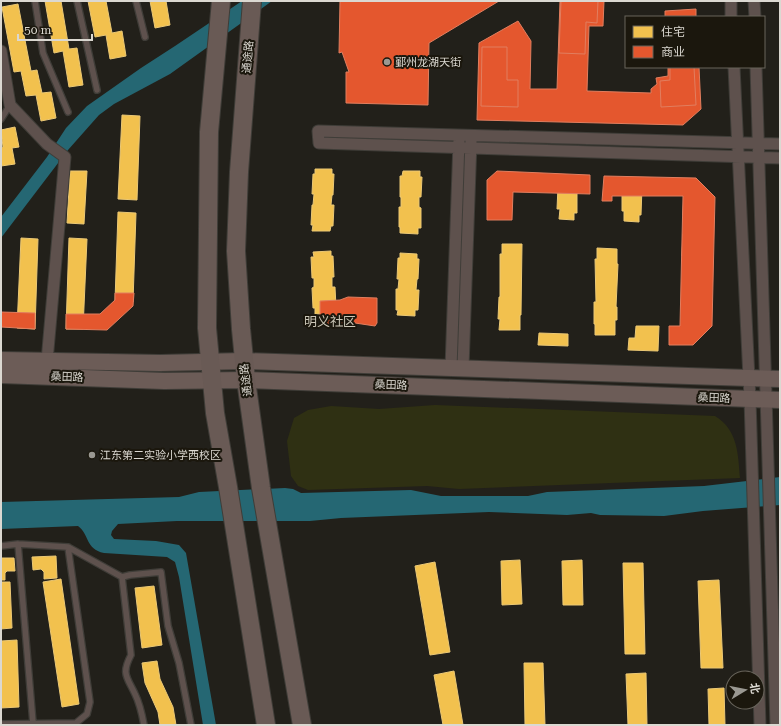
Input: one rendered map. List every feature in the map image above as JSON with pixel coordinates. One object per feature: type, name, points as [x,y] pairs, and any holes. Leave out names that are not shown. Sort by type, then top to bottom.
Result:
[{"type":"main road","name":"通途路","points":[[252,1],[239,172],[236,251],[243,361],[267,528],[302,725]]},
{"type":"main road","points":[[221,3],[209,132],[207,328],[209,362],[215,413],[266,725]]},
{"type":"main road","name":"桑田路","points":[[1,360],[160,363],[243,361],[773,379]]},
{"type":"main road","name":"桑田路","points":[[1,375],[164,381],[246,380],[773,400]]},
{"type":"street","points":[[731,1],[731,16]]},
{"type":"street","points":[[754,1],[755,16]]},
{"type":"street","points":[[1,51],[10,105],[47,144],[65,157],[48,361]]},
{"type":"street","points":[[734,68],[737,157],[750,399],[760,725]]},
{"type":"street","points":[[756,68],[758,144],[773,379],[769,474],[776,725]]},
{"type":"street","points":[[780,144],[318,130],[319,143],[780,158]]},
{"type":"street","points":[[457,368],[460,135]]},
{"type":"street","points":[[457,368],[471,135]]},
{"type":"lane","points":[[35,1],[43,53],[68,112]]},
{"type":"lane","points":[[77,1],[98,90]]},
{"type":"lane","points":[[136,1],[145,37]]},
{"type":"lane","points":[[1,119],[10,105]]},
{"type":"lane","points":[[18,544],[33,723]]},
{"type":"lane","points":[[1,546],[18,544],[68,547],[122,577],[162,572],[168,626],[179,663],[191,725]]},
{"type":"lane","points":[[1,724],[76,723],[87,714],[90,702],[68,547]]},
{"type":"lane","points":[[122,577],[132,655],[127,663],[125,673],[140,705],[144,725]]},
{"type":"green space","points":[[435,405],[715,416],[723,422],[732,435],[737,452],[740,478],[459,489],[427,486],[308,490],[298,486],[291,476],[287,441],[294,418],[308,410],[331,406],[379,409]]},
{"type":"water","points":[[242,1],[272,1],[170,74],[114,104],[99,115],[68,150],[1,238],[1,217],[47,157],[66,128],[87,106]]},
{"type":"water","points":[[780,477],[780,505],[703,511],[664,516],[600,515],[591,513],[567,515],[489,512],[341,518],[310,521],[177,521],[118,524],[112,531],[111,535],[114,539],[156,541],[179,545],[186,553],[216,725],[203,725],[179,577],[175,562],[167,557],[104,553],[98,551],[91,545],[78,526],[1,529],[1,502],[179,497],[199,492],[285,488],[293,489],[301,493],[411,490],[441,496],[528,496],[547,492],[704,486]]},
{"type":"building: 住宅","points":[[45,1],[61,1],[69,49],[77,48],[83,85],[69,87],[63,51],[54,53]]},
{"type":"building: 住宅","points":[[88,1],[106,1],[112,33],[122,31],[126,56],[110,59],[106,35],[95,37]]},
{"type":"building: 住宅","points":[[150,1],[166,1],[170,25],[155,28]]},
{"type":"building: 住宅","points":[[18,4],[31,71],[37,70],[42,93],[51,92],[56,118],[41,121],[36,95],[26,96],[21,71],[14,72],[2,7]]},
{"type":"building: 住宅","points":[[122,115],[140,116],[137,200],[118,199]]},
{"type":"building: 住宅","points":[[15,127],[19,147],[12,148],[15,164],[1,166],[1,148],[3,147],[1,130]]},
{"type":"building: 住宅","points":[[315,169],[332,169],[332,174],[334,174],[331,205],[334,205],[333,226],[331,226],[330,231],[312,231],[312,205],[314,194],[312,194],[313,174],[315,174]]},
{"type":"building: 住宅","points":[[70,171],[87,171],[84,224],[67,223]]},
{"type":"building: 住宅","points":[[403,171],[420,171],[420,177],[422,177],[421,197],[419,197],[419,207],[421,208],[421,228],[418,228],[418,234],[400,233],[400,176],[402,176]]},
{"type":"building: 住宅","points":[[494,176],[509,176],[509,184],[511,184],[510,212],[508,212],[508,219],[493,218],[494,208],[491,208]]},
{"type":"building: 住宅","points":[[561,177],[575,178],[575,185],[577,185],[577,213],[574,213],[574,220],[559,219],[560,209],[557,209],[558,187],[560,187]]},
{"type":"building: 住宅","points":[[625,179],[640,180],[640,187],[642,187],[641,215],[639,215],[639,222],[624,221],[624,211],[622,211],[622,189],[625,189]]},
{"type":"building: 住宅","points":[[687,183],[699,184],[699,191],[703,191],[703,218],[700,218],[700,231],[703,231],[703,259],[700,259],[700,266],[685,266],[685,256],[682,256],[683,234],[686,234],[686,215],[683,215],[684,193],[687,193]]},
{"type":"building: 住宅","points":[[118,212],[136,213],[133,302],[115,301]]},
{"type":"building: 住宅","points":[[21,238],[38,239],[35,329],[17,328]]},
{"type":"building: 住宅","points":[[69,238],[87,239],[83,329],[66,329]]},
{"type":"building: 住宅","points":[[502,244],[522,244],[520,330],[499,330],[500,254],[502,254]]},
{"type":"building: 住宅","points":[[597,248],[617,249],[617,320],[615,320],[615,335],[595,335],[594,302],[596,302],[595,259],[597,259]]},
{"type":"building: 住宅","points":[[331,251],[331,256],[333,256],[334,277],[332,277],[332,287],[335,287],[336,307],[333,307],[333,313],[315,314],[315,308],[313,308],[312,288],[314,287],[314,278],[312,278],[311,257],[314,257],[313,252]]},
{"type":"building: 住宅","points":[[400,253],[417,254],[417,259],[419,259],[416,290],[419,290],[418,310],[415,310],[415,316],[397,315],[396,289],[398,289],[398,258],[400,258]]},
{"type":"building: 住宅","points":[[686,288],[705,289],[706,316],[704,331],[684,331],[684,298],[686,298]]},
{"type":"building: 住宅","points":[[636,326],[659,326],[658,351],[628,350],[629,338],[635,338]]},
{"type":"building: 住宅","points":[[539,333],[568,334],[568,346],[538,345]]},
{"type":"building: 住宅","points":[[56,556],[57,578],[44,579],[44,572],[41,569],[33,570],[32,557]]},
{"type":"building: 住宅","points":[[1,558],[14,558],[15,571],[7,571],[5,573],[5,580],[1,580]]},
{"type":"building: 住宅","points":[[520,560],[522,604],[502,605],[501,561]]},
{"type":"building: 住宅","points":[[582,560],[583,605],[563,605],[562,561]]},
{"type":"building: 住宅","points":[[435,562],[450,652],[430,655],[415,566]]},
{"type":"building: 住宅","points":[[623,563],[643,563],[645,654],[625,654]]},
{"type":"building: 住宅","points":[[61,579],[79,704],[62,707],[43,582]]},
{"type":"building: 住宅","points":[[719,580],[723,668],[701,668],[698,581]]},
{"type":"building: 住宅","points":[[1,582],[10,582],[12,628],[1,629]]},
{"type":"building: 住宅","points":[[154,586],[162,645],[142,648],[135,588]]},
{"type":"building: 住宅","points":[[17,640],[19,707],[1,708],[1,641]]},
{"type":"building: 住宅","points":[[157,661],[160,679],[173,707],[176,725],[160,725],[158,712],[145,683],[142,663]]},
{"type":"building: 住宅","points":[[524,663],[543,663],[545,725],[525,725]]},
{"type":"building: 住宅","points":[[454,671],[463,725],[443,725],[434,675]]},
{"type":"building: 住宅","points":[[646,673],[647,725],[628,725],[626,674]]},
{"type":"building: 住宅","points":[[724,688],[725,725],[709,725],[708,689]]},
{"type":"building: 商业","name":"鄞州龙湖天街","points":[[340,1],[499,1],[429,43],[428,105],[346,103],[346,72],[349,72],[342,52],[339,53]]},
{"type":"building: 商业","points":[[560,1],[604,1],[603,26],[589,26],[587,91],[651,93],[651,89],[657,84],[656,78],[668,76],[668,68],[699,68],[701,109],[683,125],[477,120],[479,43],[518,21],[531,41],[530,89],[557,89]]},
{"type":"building: 商业","points":[[561,1],[598,1],[597,23],[586,22],[585,54],[559,53]]},
{"type":"building: 商业","points":[[696,9],[696,16],[665,16],[665,11]]},
{"type":"building: 商业","points":[[482,47],[507,47],[507,80],[518,80],[518,107],[481,106]]},
{"type":"building: 商业","points":[[670,68],[694,68],[696,105],[661,107],[660,81],[670,80]]},
{"type":"building: 商业","points":[[497,171],[590,175],[590,194],[513,192],[512,220],[487,220],[487,180]]},
{"type":"building: 商业","points":[[604,176],[696,178],[715,197],[712,326],[693,345],[669,345],[669,326],[680,326],[683,196],[612,196],[612,201],[602,201]]},
{"type":"building: 商业","points":[[115,293],[134,293],[133,306],[107,330],[66,329],[66,314],[100,314],[115,300]]},
{"type":"building: 商业","points":[[348,297],[377,298],[377,323],[375,326],[355,323],[329,326],[322,322],[320,316],[320,301],[340,300]]},
{"type":"building: 商业","points":[[1,312],[35,313],[35,329],[1,327]]},
{"type":"place","name":"鄞州龙湖天街","points":[[387,62]]},
{"type":"place","name":"江东第二实验小学西校区","points":[[92,455]]},
{"type":"district","name":"明义社区","points":[[330,321]]}]
